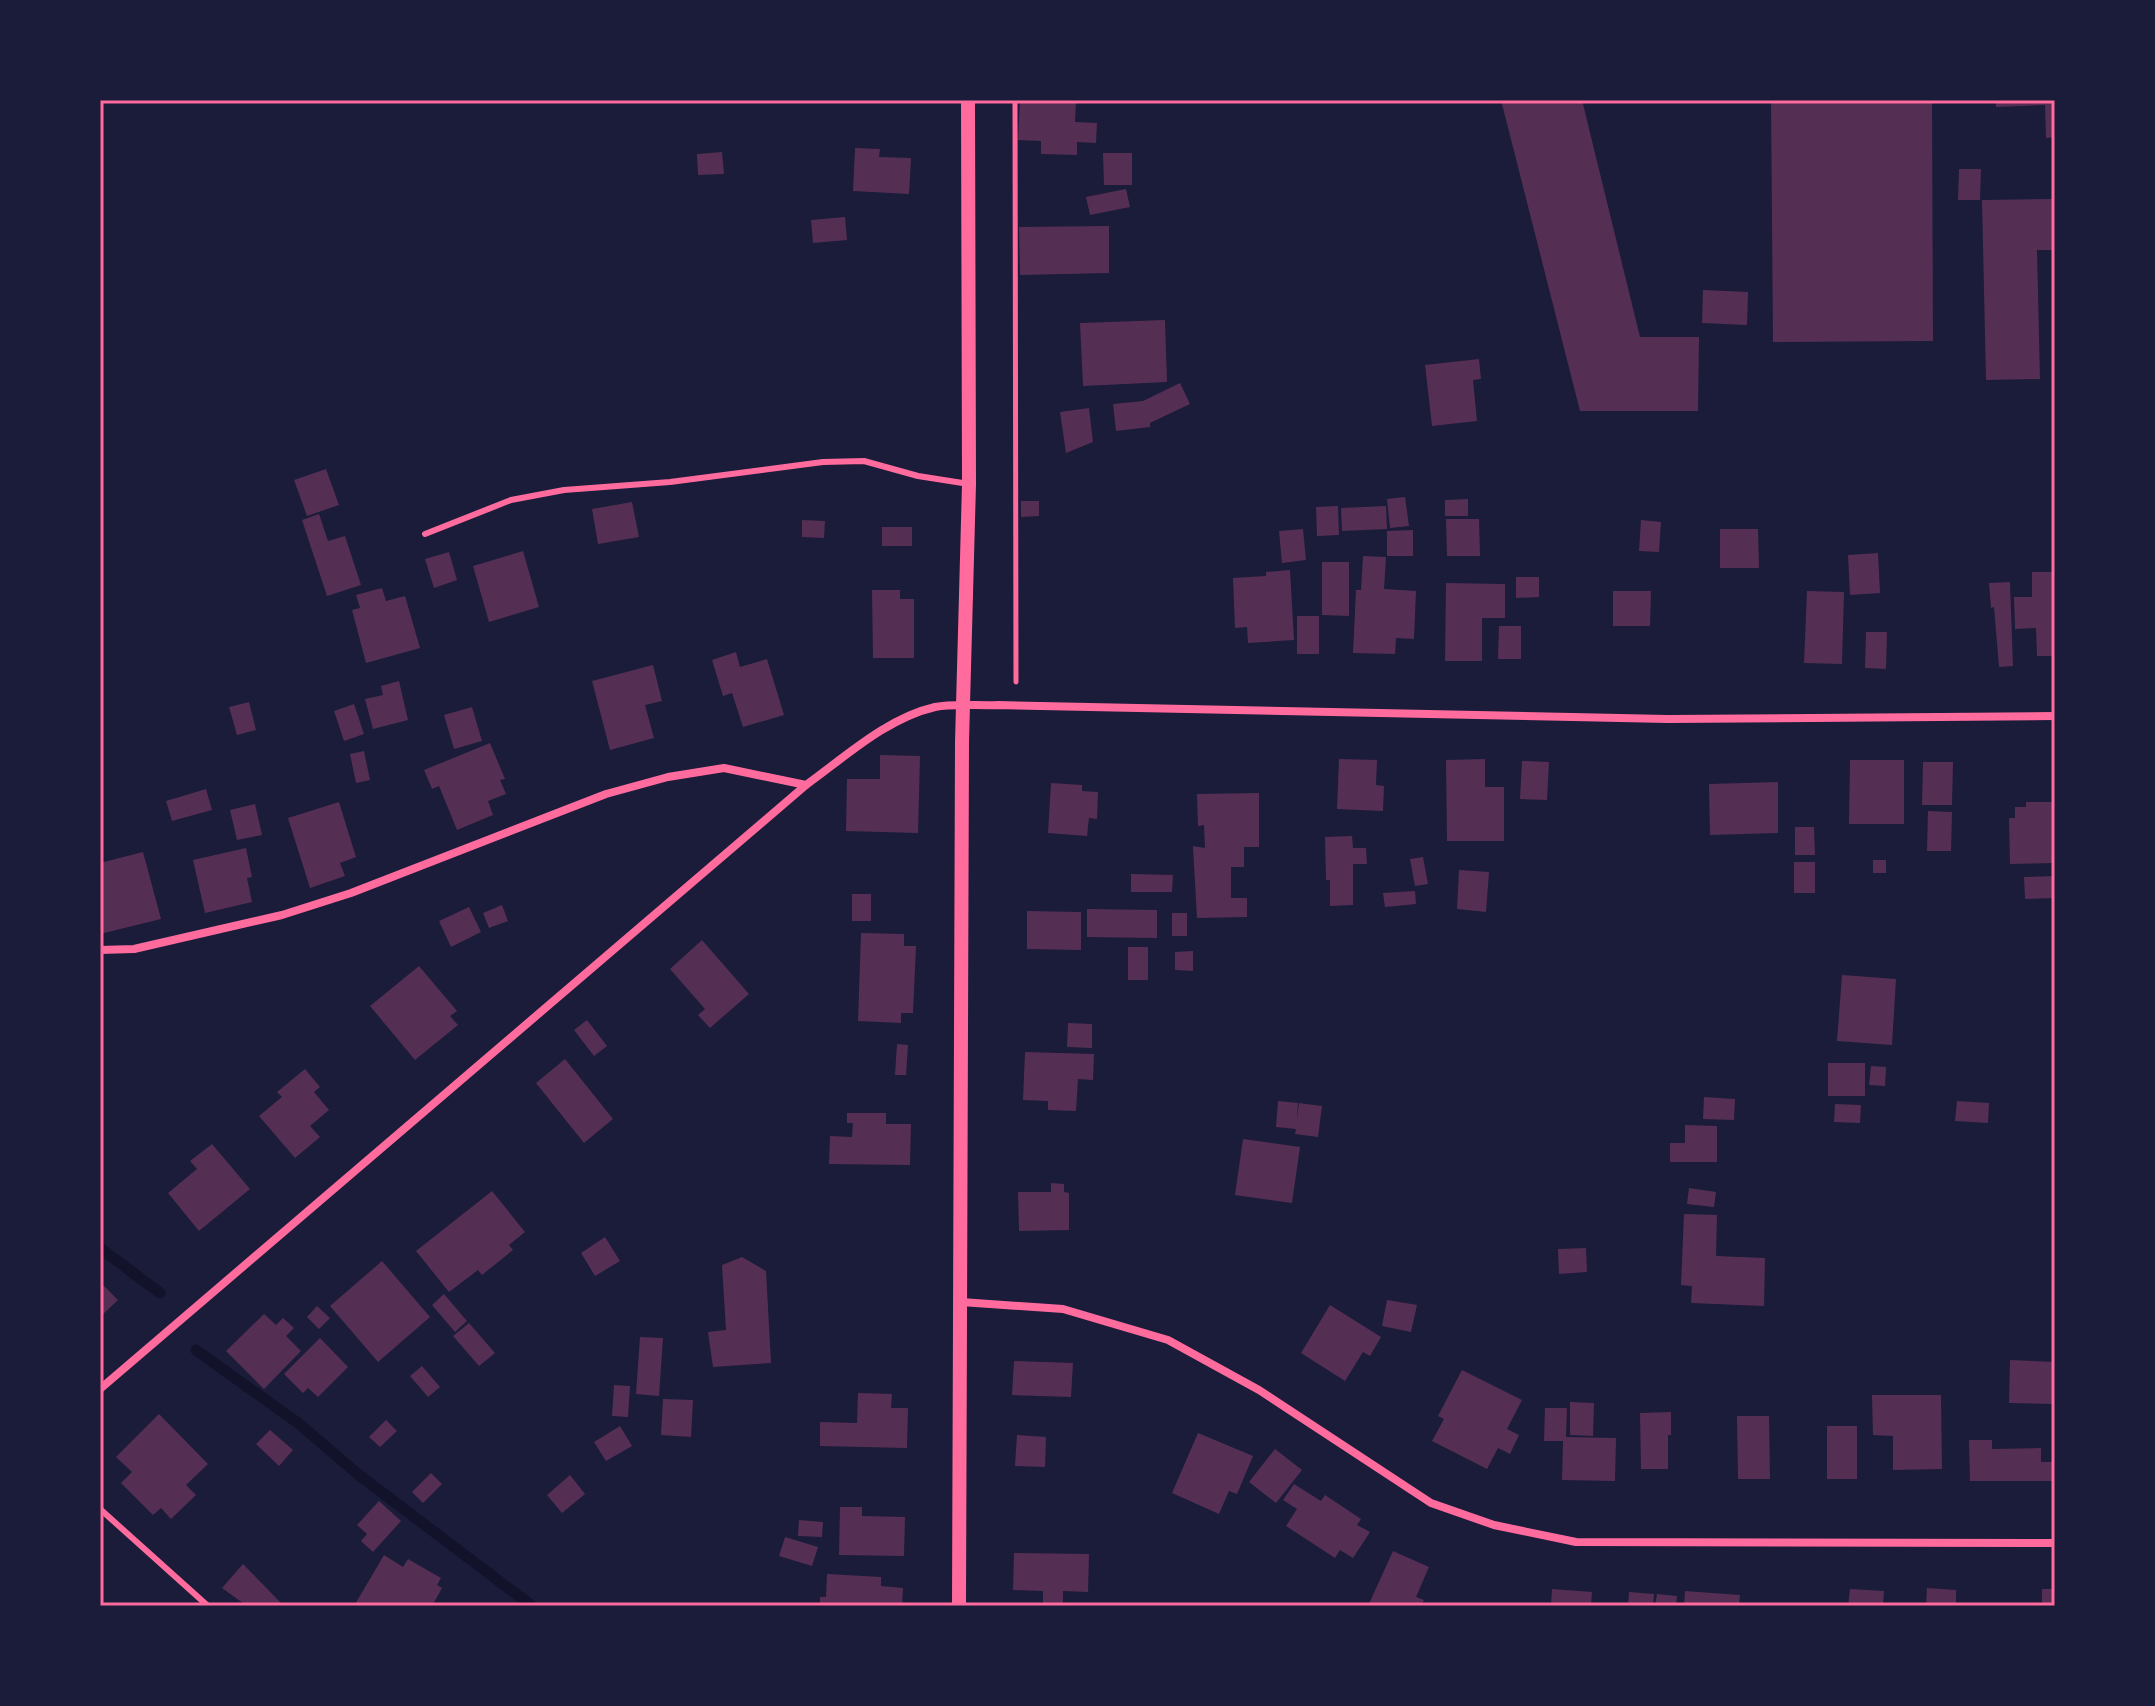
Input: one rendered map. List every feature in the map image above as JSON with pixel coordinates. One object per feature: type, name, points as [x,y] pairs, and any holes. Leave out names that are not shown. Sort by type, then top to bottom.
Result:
[{"type":"street","points":[[959,1606],[963,707],[969,484],[968,100]]},
{"type":"street","points":[[100,1389],[806,785],[879,732],[937,707],[998,705],[1668,719],[2055,716]]},
{"type":"street","points":[[100,950],[134,949],[296,910],[351,893],[606,794],[668,777],[724,768],[806,785]]},
{"type":"street","points":[[961,1302],[1063,1309],[1168,1340],[1259,1390],[1431,1503],[1494,1525],[1576,1542],[2055,1543]]},
{"type":"lane","points":[[425,534],[511,500],[564,490],[670,482],[823,462],[864,461],[918,476],[969,484]]},
{"type":"lane","points":[[100,1509],[208,1606]]},
{"type":"path","points":[[1015,100],[1015,681],[1025,688]]},
{"type":"building","points":[[1020,100],[1076,100],[1075,122],[1097,123],[1096,143],[1077,142],[1077,155],[1041,154],[1041,141],[1018,140]]},
{"type":"building","points":[[1501,100],[1582,100],[1640,337],[1699,337],[1698,411],[1580,411]]},
{"type":"building","points":[[1771,100],[1932,100],[1933,341],[1773,342]]},
{"type":"building","points":[[1996,100],[2055,100],[2055,137],[2046,138],[2045,105],[1996,107]]},
{"type":"building","points":[[855,148],[880,149],[879,157],[911,158],[909,194],[853,191]]},
{"type":"building","points":[[722,152],[724,174],[698,175],[697,154]]},
{"type":"building","points":[[1103,153],[1132,153],[1132,185],[1104,185]]},
{"type":"building","points":[[1959,169],[1981,169],[1980,200],[1958,200]]},
{"type":"building","points":[[1126,189],[1130,207],[1090,215],[1086,197]]},
{"type":"building","points":[[2055,199],[2055,250],[2037,250],[2040,379],[1986,380],[1982,200]]},
{"type":"building","points":[[845,217],[847,240],[813,243],[811,220]]},
{"type":"building","points":[[1109,226],[1109,273],[1020,275],[1019,227]]},
{"type":"building","points":[[1703,290],[1748,292],[1747,325],[1702,323]]},
{"type":"building","points":[[1165,320],[1167,382],[1083,386],[1080,323]]},
{"type":"building","points":[[1479,359],[1481,379],[1473,380],[1477,421],[1432,426],[1425,365]]},
{"type":"building","points":[[1180,383],[1190,404],[1150,423],[1150,427],[1116,431],[1113,404],[1143,401]]},
{"type":"building","points":[[1089,408],[1093,442],[1066,453],[1060,412]]},
{"type":"building","points":[[326,469],[339,505],[307,516],[294,480]]},
{"type":"building","points":[[1405,497],[1409,526],[1390,528],[1387,499]]},
{"type":"building","points":[[1468,499],[1468,516],[1445,516],[1445,500]]},
{"type":"building","points":[[1021,501],[1039,501],[1039,516],[1021,517]]},
{"type":"building","points":[[632,502],[639,537],[598,544],[592,509]]},
{"type":"building","points":[[1338,506],[1339,535],[1317,536],[1316,507]]},
{"type":"building","points":[[1386,506],[1387,529],[1342,531],[1341,508]]},
{"type":"building","points":[[319,514],[328,541],[345,536],[361,585],[327,596],[302,520]]},
{"type":"building","points":[[1446,519],[1479,519],[1480,556],[1447,556]]},
{"type":"building","points":[[802,520],[825,521],[824,538],[802,537]]},
{"type":"building","points":[[1641,520],[1661,522],[1659,552],[1639,551]]},
{"type":"building","points":[[882,527],[912,527],[912,546],[882,546]]},
{"type":"building","points":[[1303,529],[1306,560],[1282,563],[1279,531]]},
{"type":"building","points":[[1720,529],[1758,529],[1759,568],[1720,568]]},
{"type":"building","points":[[1413,530],[1413,556],[1387,556],[1387,531]]},
{"type":"building","points":[[523,551],[539,607],[489,622],[473,566]]},
{"type":"building","points":[[449,552],[457,580],[434,588],[425,559]]},
{"type":"building","points":[[1878,553],[1880,593],[1850,595],[1848,555]]},
{"type":"building","points":[[1363,556],[1386,557],[1384,589],[1416,591],[1414,639],[1396,638],[1395,654],[1353,653],[1356,590],[1361,590]]},
{"type":"building","points":[[1322,562],[1349,562],[1349,616],[1322,615]]},
{"type":"building","points":[[1290,570],[1294,640],[1248,643],[1247,627],[1235,628],[1233,578],[1266,576],[1266,572]]},
{"type":"building","points":[[2032,572],[2055,572],[2055,656],[2037,656],[2036,628],[2015,629],[2014,597],[2032,597]]},
{"type":"building","points":[[1516,577],[1539,577],[1539,597],[1516,598]]},
{"type":"building","points":[[2010,582],[2013,666],[1999,667],[1989,583]]},
{"type":"building","points":[[1446,583],[1505,584],[1505,618],[1482,618],[1482,661],[1445,661]]},
{"type":"building","points":[[382,588],[386,601],[405,596],[420,648],[366,663],[352,610],[360,608],[356,595]]},
{"type":"building","points":[[872,590],[900,590],[900,599],[914,599],[914,658],[873,658]]},
{"type":"building","points":[[1613,591],[1651,591],[1650,626],[1613,626]]},
{"type":"building","points":[[1807,591],[1844,592],[1842,664],[1804,663]]},
{"type":"building","points":[[1297,616],[1319,616],[1319,654],[1297,654]]},
{"type":"building","points":[[1499,626],[1521,626],[1521,659],[1498,659]]},
{"type":"building","points":[[1866,632],[1887,632],[1886,669],[1865,668]]},
{"type":"building","points":[[736,652],[740,667],[767,659],[784,715],[743,727],[732,693],[723,696],[712,660]]},
{"type":"building","points":[[653,665],[662,701],[645,705],[654,738],[610,750],[592,681]]},
{"type":"building","points":[[399,681],[408,720],[373,729],[365,699],[383,695],[381,686]]},
{"type":"building","points":[[249,702],[256,730],[237,735],[229,707]]},
{"type":"building","points":[[354,704],[364,734],[344,741],[334,711]]},
{"type":"building","points":[[472,707],[482,741],[454,749],[444,715]]},
{"type":"building","points":[[490,743],[505,779],[500,780],[506,794],[488,801],[493,815],[457,830],[439,786],[432,789],[424,770]]},
{"type":"building","points":[[364,751],[370,780],[356,783],[350,754]]},
{"type":"building","points":[[880,755],[920,756],[918,833],[846,831],[847,779],[880,779]]},
{"type":"building","points":[[1339,759],[1377,760],[1376,785],[1384,786],[1383,811],[1337,809]]},
{"type":"building","points":[[1485,759],[1485,787],[1504,787],[1504,841],[1447,841],[1446,760]]},
{"type":"building","points":[[1850,760],[1904,760],[1904,824],[1849,824]]},
{"type":"building","points":[[1522,761],[1549,762],[1547,800],[1520,799]]},
{"type":"building","points":[[1923,762],[1953,762],[1952,805],[1922,805]]},
{"type":"building","points":[[1778,782],[1778,833],[1710,835],[1709,784]]},
{"type":"building","points":[[1051,783],[1082,785],[1082,791],[1098,792],[1097,819],[1089,818],[1087,836],[1048,833]]},
{"type":"building","points":[[206,789],[212,810],[172,821],[166,801]]},
{"type":"building","points":[[1259,793],[1259,847],[1244,847],[1244,867],[1231,867],[1231,898],[1247,898],[1247,917],[1197,918],[1193,846],[1205,848],[1204,825],[1198,826],[1197,794]]},
{"type":"building","points":[[339,802],[356,857],[340,863],[345,876],[310,888],[288,818]]},
{"type":"building","points":[[2026,802],[2055,802],[2055,863],[2010,864],[2009,818],[2015,818],[2015,807],[2026,807]]},
{"type":"building","points":[[255,804],[262,835],[237,840],[230,810]]},
{"type":"building","points":[[1928,811],[1952,812],[1951,851],[1927,851]]},
{"type":"building","points":[[1795,827],[1814,827],[1815,855],[1795,855]]},
{"type":"building","points":[[1352,836],[1353,848],[1366,848],[1367,864],[1353,864],[1353,905],[1330,906],[1325,837]]},
{"type":"building","points":[[246,848],[252,877],[247,878],[252,902],[205,913],[193,860]]},
{"type":"building","points":[[143,852],[161,919],[100,934],[100,863]]},
{"type":"building","points":[[1423,857],[1428,884],[1415,886],[1410,859]]},
{"type":"building","points":[[1873,860],[1886,860],[1886,873],[1873,873]]},
{"type":"building","points":[[1794,862],[1815,862],[1815,893],[1794,893]]},
{"type":"building","points":[[1459,870],[1489,872],[1486,912],[1457,909]]},
{"type":"building","points":[[1131,874],[1173,875],[1172,892],[1131,892]]},
{"type":"building","points":[[2055,876],[2055,898],[2025,899],[2024,877]]},
{"type":"building","points":[[1415,891],[1416,904],[1385,907],[1383,893]]},
{"type":"building","points":[[852,894],[871,894],[871,921],[852,921]]},
{"type":"building","points":[[502,905],[508,921],[489,928],[483,913]]},
{"type":"building","points":[[469,907],[481,932],[451,947],[439,921]]},
{"type":"building","points":[[1087,909],[1157,910],[1157,938],[1087,937]]},
{"type":"building","points":[[1027,911],[1081,912],[1081,950],[1027,949]]},
{"type":"building","points":[[1172,913],[1187,913],[1187,936],[1172,936]]},
{"type":"building","points":[[861,933],[904,934],[904,946],[916,946],[913,1013],[901,1013],[901,1023],[858,1021]]},
{"type":"building","points":[[702,940],[749,994],[710,1028],[698,1015],[705,1009],[670,969]]},
{"type":"building","points":[[1128,947],[1148,947],[1148,980],[1128,980]]},
{"type":"building","points":[[1193,951],[1193,971],[1175,970],[1175,952]]},
{"type":"building","points":[[419,966],[457,1011],[450,1016],[458,1025],[415,1060],[370,1006]]},
{"type":"building","points":[[1842,975],[1896,979],[1892,1045],[1837,1041]]},
{"type":"building","points":[[587,1020],[607,1046],[594,1056],[574,1030]]},
{"type":"building","points":[[1068,1023],[1092,1024],[1092,1048],[1067,1047]]},
{"type":"building","points":[[897,1044],[908,1045],[906,1075],[895,1075]]},
{"type":"building","points":[[1025,1052],[1094,1054],[1093,1080],[1078,1079],[1076,1111],[1048,1110],[1048,1101],[1023,1100]]},
{"type":"building","points":[[565,1059],[613,1119],[584,1143],[536,1083]]},
{"type":"building","points":[[1828,1063],[1865,1063],[1865,1096],[1828,1096]]},
{"type":"building","points":[[1871,1066],[1886,1067],[1885,1086],[1869,1085]]},
{"type":"building","points":[[305,1069],[320,1087],[314,1092],[329,1110],[310,1126],[320,1137],[295,1158],[259,1116],[282,1097],[277,1092]]},
{"type":"building","points":[[1704,1097],[1735,1099],[1734,1120],[1703,1119]]},
{"type":"building","points":[[1278,1101],[1298,1103],[1297,1120],[1299,1103],[1322,1106],[1318,1137],[1295,1134],[1296,1129],[1276,1127]]},
{"type":"building","points":[[1957,1101],[1989,1103],[1988,1123],[1955,1121]]},
{"type":"building","points":[[1835,1104],[1861,1105],[1860,1123],[1834,1122]]},
{"type":"building","points":[[847,1113],[886,1113],[886,1124],[911,1124],[910,1165],[829,1164],[830,1136],[852,1137],[853,1123],[847,1123]]},
{"type":"building","points":[[1685,1125],[1717,1126],[1717,1162],[1670,1162],[1670,1143],[1685,1143]]},
{"type":"building","points":[[1243,1139],[1300,1147],[1292,1203],[1235,1195]]},
{"type":"building","points":[[212,1144],[250,1189],[199,1231],[168,1193],[197,1169],[190,1161]]},
{"type":"building","points":[[1051,1183],[1064,1184],[1064,1192],[1069,1193],[1069,1230],[1019,1231],[1018,1192],[1051,1192]]},
{"type":"building","points":[[1689,1188],[1716,1192],[1714,1207],[1687,1204]]},
{"type":"building","points":[[492,1191],[525,1232],[509,1245],[513,1250],[482,1275],[478,1270],[449,1292],[416,1251]]},
{"type":"building","points":[[1684,1214],[1717,1215],[1716,1256],[1765,1258],[1764,1306],[1691,1303],[1692,1286],[1681,1285]]},
{"type":"building","points":[[605,1237],[620,1261],[595,1276],[581,1253]]},
{"type":"building","points":[[1586,1248],[1587,1272],[1559,1274],[1558,1249]]},
{"type":"building","points":[[742,1257],[766,1271],[771,1363],[713,1367],[708,1332],[726,1330],[722,1265]]},
{"type":"building","points":[[382,1261],[430,1317],[378,1362],[330,1306]]},
{"type":"building","points":[[100,1282],[118,1300],[100,1317]]},
{"type":"building","points":[[444,1294],[467,1321],[455,1332],[432,1305]]},
{"type":"building","points":[[1387,1300],[1417,1305],[1411,1332],[1382,1326]]},
{"type":"building","points":[[1330,1305],[1381,1337],[1370,1356],[1363,1352],[1345,1381],[1301,1353]]},
{"type":"building","points":[[317,1306],[330,1318],[319,1329],[307,1317]]},
{"type":"building","points":[[264,1314],[276,1325],[283,1318],[294,1328],[286,1336],[301,1351],[264,1389],[226,1351]]},
{"type":"building","points":[[469,1323],[495,1353],[479,1366],[453,1336]]},
{"type":"building","points":[[640,1337],[663,1338],[659,1396],[636,1394]]},
{"type":"building","points":[[320,1338],[348,1367],[318,1397],[308,1388],[303,1393],[284,1374]]},
{"type":"building","points":[[2010,1360],[2055,1362],[2055,1404],[2009,1403]]},
{"type":"building","points":[[1014,1361],[1073,1363],[1071,1397],[1012,1395]]},
{"type":"building","points":[[422,1366],[440,1387],[428,1397],[410,1376]]},
{"type":"building","points":[[1462,1370],[1522,1400],[1507,1429],[1519,1435],[1510,1454],[1498,1448],[1487,1469],[1432,1441],[1444,1419],[1438,1416]]},
{"type":"building","points":[[614,1385],[630,1386],[628,1417],[612,1416]]},
{"type":"building","points":[[858,1393],[892,1394],[891,1408],[908,1408],[907,1448],[820,1446],[820,1422],[857,1423]]},
{"type":"building","points":[[1872,1395],[1941,1395],[1942,1469],[1893,1470],[1893,1436],[1873,1435]]},
{"type":"building","points":[[663,1399],[693,1400],[691,1437],[661,1435]]},
{"type":"building","points":[[1570,1402],[1594,1403],[1593,1436],[1570,1435]]},
{"type":"building","points":[[1545,1408],[1567,1408],[1566,1437],[1616,1438],[1615,1481],[1562,1480],[1563,1441],[1544,1441]]},
{"type":"building","points":[[1671,1412],[1668,1469],[1641,1469],[1640,1413]]},
{"type":"building","points":[[159,1414],[208,1464],[186,1485],[196,1495],[171,1519],[161,1508],[153,1515],[121,1483],[132,1472],[116,1457]]},
{"type":"building","points":[[1737,1416],[1769,1416],[1770,1479],[1738,1479]]},
{"type":"building","points":[[386,1420],[397,1431],[380,1447],[369,1437]]},
{"type":"building","points":[[620,1426],[632,1446],[606,1461],[594,1442]]},
{"type":"building","points":[[1827,1426],[1857,1426],[1857,1479],[1827,1479]]},
{"type":"building","points":[[270,1430],[293,1450],[279,1466],[256,1444]]},
{"type":"building","points":[[1198,1433],[1253,1456],[1237,1494],[1229,1491],[1219,1514],[1172,1493]]},
{"type":"building","points":[[1017,1435],[1046,1437],[1045,1467],[1015,1466]]},
{"type":"building","points":[[1969,1440],[1992,1440],[1992,1449],[2041,1448],[2041,1462],[2055,1462],[2055,1481],[1970,1481]]},
{"type":"building","points":[[1275,1449],[1302,1470],[1276,1503],[1249,1482]]},
{"type":"building","points":[[431,1473],[442,1484],[423,1503],[412,1492]]},
{"type":"building","points":[[570,1475],[585,1494],[562,1513],[547,1495]]},
{"type":"building","points":[[1294,1484],[1321,1501],[1325,1495],[1361,1519],[1357,1525],[1370,1532],[1353,1558],[1340,1550],[1335,1558],[1286,1526],[1297,1509],[1283,1500]]},
{"type":"building","points":[[379,1501],[401,1521],[373,1552],[361,1541],[367,1534],[357,1525]]},
{"type":"building","points":[[840,1507],[862,1507],[862,1516],[905,1517],[904,1556],[839,1555]]},
{"type":"building","points":[[799,1520],[823,1522],[822,1537],[798,1536]]},
{"type":"building","points":[[785,1537],[818,1547],[812,1566],[779,1556]]},
{"type":"building","points":[[1393,1551],[1429,1567],[1416,1597],[1424,1600],[1421,1606],[1368,1606]]},
{"type":"building","points":[[1014,1553],[1089,1554],[1088,1592],[1063,1591],[1063,1605],[1043,1605],[1043,1591],[1013,1590]]},
{"type":"building","points":[[384,1555],[403,1567],[408,1559],[441,1578],[437,1585],[442,1588],[432,1606],[354,1606]]},
{"type":"building","points":[[243,1564],[281,1603],[278,1606],[247,1606],[222,1588]]},
{"type":"building","points":[[827,1574],[881,1577],[881,1586],[903,1588],[902,1606],[820,1606],[820,1597],[826,1597]]},
{"type":"building","points":[[1927,1588],[1956,1590],[1956,1606],[1926,1606]]},
{"type":"building","points":[[1552,1589],[1592,1592],[1591,1606],[1551,1606]]},
{"type":"building","points":[[1850,1589],[1884,1591],[1883,1606],[1848,1606]]},
{"type":"building","points":[[2042,1589],[2055,1589],[2055,1606],[2042,1606]]},
{"type":"building","points":[[1685,1591],[1740,1595],[1739,1606],[1684,1606]]},
{"type":"building","points":[[1629,1592],[1654,1594],[1653,1606],[1628,1606]]},
{"type":"building","points":[[1657,1594],[1677,1596],[1676,1606],[1655,1606]]},
{"type":"waterway","points":[[100,1248],[160,1293]]},
{"type":"waterway","points":[[196,1350],[298,1423],[359,1475],[532,1606]]}]
